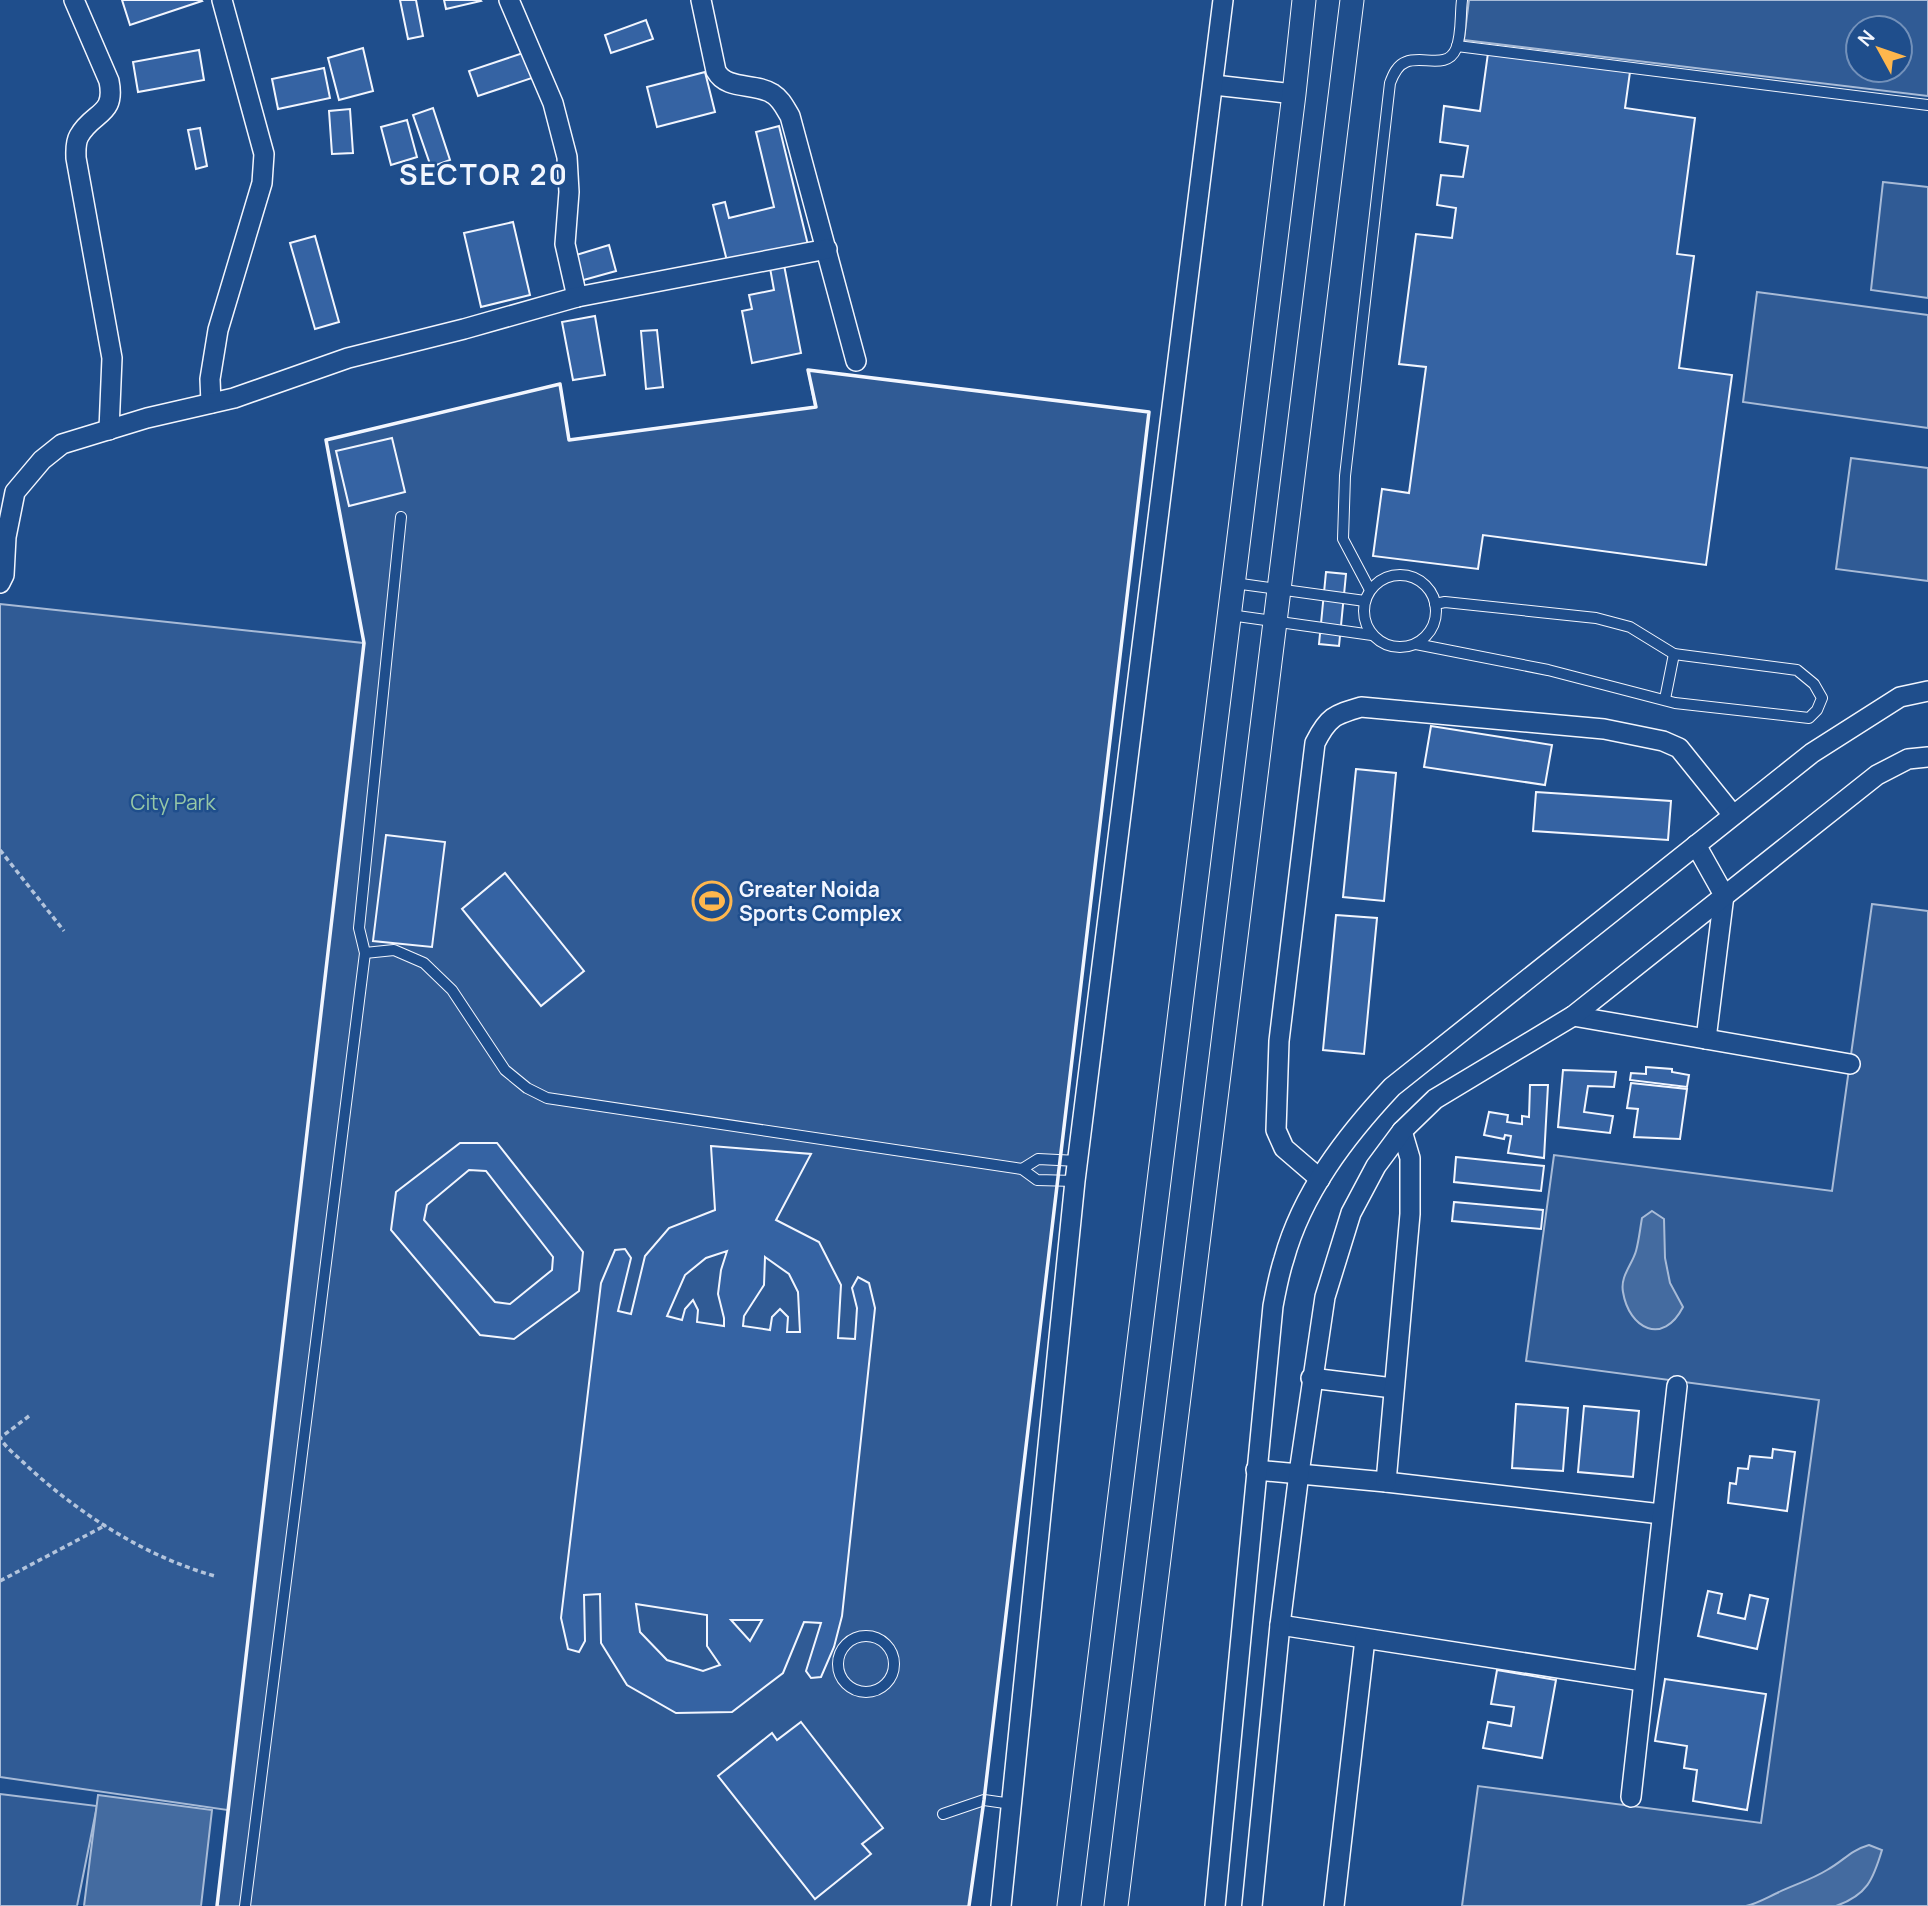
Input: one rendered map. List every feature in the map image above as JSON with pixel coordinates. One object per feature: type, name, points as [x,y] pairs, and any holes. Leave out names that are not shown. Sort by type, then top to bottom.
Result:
[{"type":"street","points":[[74,0],[109,80],[111,95],[107,108],[79,135],[76,143],[76,158],[112,358],[109,430]]},
{"type":"street","points":[[211,403],[211,379],[218,330],[262,183],[264,154],[222,0]]},
{"type":"street","points":[[509,0],[553,103],[567,157],[569,192],[565,244],[577,297]]},
{"type":"street","points":[[701,0],[719,77],[726,82],[767,90],[782,102],[790,116],[856,360]]},
{"type":"street","points":[[1001,1906],[1077,1171],[1223,0]]},
{"type":"street","points":[[1069,1906],[1304,0]]},
{"type":"street","points":[[1116,1906],[1352,0]]},
{"type":"street","points":[[1214,85],[1294,94]]},
{"type":"street","points":[[0,583],[4,575],[6,537],[15,492],[42,460],[62,444],[146,418],[256,391],[339,361],[577,297],[827,249]]},
{"type":"street","points":[[1215,1906],[1273,1306],[1284,1256],[1308,1199],[1363,1118],[1392,1087],[1812,753],[1900,697],[1928,691]]},
{"type":"street","points":[[1320,1180],[1284,1147],[1276,1130],[1279,1041],[1315,743],[1323,727],[1333,716],[1361,707],[1604,729],[1663,741],[1679,748],[1734,815]]},
{"type":"street","points":[[1252,1906],[1280,1625],[1311,1378],[1325,1297],[1351,1213],[1376,1166],[1402,1130],[1436,1099],[1573,1016],[1877,775],[1908,759],[1928,757]]},
{"type":"street","points":[[1696,845],[1724,895],[1706,1039]]},
{"type":"street","points":[[1573,1016],[1850,1065]]},
{"type":"street","points":[[1386,1482],[1412,1180],[1410,1158],[1402,1130]]},
{"type":"street","points":[[1311,1378],[1393,1388]]},
{"type":"street","points":[[1631,1797],[1677,1386]]},
{"type":"street","points":[[1256,1470],[1386,1482],[1661,1514]]},
{"type":"street","points":[[1280,1625],[1642,1681]]},
{"type":"street","points":[[1334,1906],[1365,1639]]},
{"type":"lane","points":[[1370,590],[1343,540],[1345,476],[1390,83],[1396,70],[1407,61],[1446,60],[1452,56],[1457,46],[1462,0]]},
{"type":"lane","points":[[1457,46],[1928,105]]},
{"type":"lane","points":[[245,1906],[365,953],[359,928],[401,517]]},
{"type":"lane","points":[[1402,574],[1423,583],[1431,592],[1436,604],[1436,615],[1432,627],[1416,644],[1392,647],[1381,643],[1366,625],[1363,613],[1365,601],[1378,581],[1402,574]]},
{"type":"lane","points":[[1234,583],[1365,601]]},
{"type":"lane","points":[[1416,644],[1548,670],[1675,703],[1809,718],[1817,710],[1822,698],[1814,684],[1797,670],[1674,654],[1629,627],[1596,618],[1446,602],[1436,604]]},
{"type":"lane","points":[[1230,615],[1372,635]]},
{"type":"lane","points":[[1665,699],[1674,654]]},
{"type":"lane","points":[[365,953],[394,950],[424,962],[452,990],[505,1070],[527,1088],[547,1098],[1022,1169],[1037,1180],[1077,1171]]},
{"type":"lane","points":[[1022,1169],[1038,1159],[1077,1171]]},
{"type":"lane","points":[[861,1636],[870,1636],[886,1645],[894,1660],[894,1670],[884,1686],[866,1693],[847,1686],[838,1669],[841,1652],[846,1644],[861,1636]]},
{"type":"lane","points":[[943,1814],[984,1800],[1012,1804]]},
{"type":"path","points":[[0,850],[64,931]]},
{"type":"path","points":[[29,1416],[0,1438],[40,1477],[128,1540],[186,1568],[215,1576]]},
{"type":"path","points":[[0,1581],[106,1525]]},
{"type":"shaded area","points":[[1469,0],[1928,0],[1928,96],[1464,40]]},
{"type":"shaded area","points":[[1883,182],[1928,187],[1928,298],[1871,290]]},
{"type":"shaded area","points":[[1757,292],[1928,315],[1928,428],[1743,402]]},
{"type":"shaded area","name":"Greater Noida Sports Complex","points":[[808,370],[1149,412],[984,1800],[969,1906],[217,1906],[228,1810],[0,1777],[0,604],[364,643],[326,440],[560,384],[569,440],[815,407]]},
{"type":"shaded area","points":[[1851,458],[1928,468],[1928,581],[1836,569]]},
{"type":"shaded area","points":[[1872,904],[1928,911],[1928,1906],[1462,1906],[1478,1786],[1761,1823],[1819,1400],[1526,1361],[1554,1155],[1832,1191]]},
{"type":"shaded area","points":[[1652,1211],[1664,1219],[1665,1258],[1670,1283],[1683,1307],[1675,1319],[1657,1329],[1639,1323],[1626,1305],[1623,1292],[1625,1276],[1636,1251],[1642,1218]]},
{"type":"shaded area","points":[[0,1794],[97,1806],[77,1906],[0,1906]]},
{"type":"shaded area","points":[[98,1795],[212,1810],[201,1906],[84,1906]]},
{"type":"shaded area","points":[[1869,1845],[1882,1850],[1872,1878],[1862,1891],[1847,1902],[1836,1906],[1746,1906],[1815,1877]]},
{"type":"building","points":[[122,0],[201,0],[202,1],[130,25]]},
{"type":"building","points":[[400,0],[416,0],[423,36],[408,39]]},
{"type":"building","points":[[444,0],[480,0],[481,1],[446,9]]},
{"type":"building","points":[[646,20],[653,39],[611,53],[605,35]]},
{"type":"building","points":[[363,48],[373,91],[339,100],[328,58]]},
{"type":"building","points":[[199,50],[204,80],[138,92],[133,62]]},
{"type":"building","points":[[523,53],[532,78],[478,96],[469,71]]},
{"type":"building","points":[[1488,53],[1630,72],[1625,108],[1695,118],[1677,254],[1694,256],[1679,368],[1732,375],[1706,565],[1483,535],[1478,569],[1373,556],[1382,489],[1409,493],[1426,367],[1399,364],[1416,234],[1452,238],[1456,208],[1437,205],[1441,175],[1463,177],[1468,146],[1440,142],[1444,106],[1480,111]]},
{"type":"building","points":[[324,68],[330,98],[278,109],[272,79]]},
{"type":"building","points":[[705,72],[715,112],[657,127],[647,87]]},
{"type":"building","points":[[433,108],[450,160],[431,167],[413,115]]},
{"type":"building","points":[[350,109],[353,153],[332,154],[329,111]]},
{"type":"building","points":[[407,120],[417,157],[391,165],[381,127]]},
{"type":"building","points":[[779,126],[808,245],[728,265],[713,205],[725,202],[729,218],[774,207],[756,132]]},
{"type":"building","points":[[200,128],[207,166],[196,169],[188,130]]},
{"type":"building","points":[[513,222],[530,295],[481,307],[464,233]]},
{"type":"building","points":[[315,236],[339,322],[315,329],[290,243]]},
{"type":"building","points":[[609,245],[616,271],[580,281],[573,256]]},
{"type":"building","points":[[784,265],[801,353],[752,363],[742,311],[752,309],[749,295],[774,290],[770,268]]},
{"type":"building","points":[[595,316],[605,375],[573,380],[562,322]]},
{"type":"building","points":[[657,330],[663,387],[646,389],[641,331]]},
{"type":"building","points":[[392,438],[405,492],[349,506],[336,451]]},
{"type":"building","points":[[1326,572],[1346,574],[1339,646],[1319,644]]},
{"type":"building","points":[[1431,726],[1552,745],[1545,785],[1424,767]]},
{"type":"building","points":[[1356,769],[1396,773],[1384,901],[1343,897]]},
{"type":"building","points":[[1536,792],[1671,801],[1668,840],[1533,831]]},
{"type":"building","points":[[386,835],[445,842],[432,947],[373,941]]},
{"type":"building","points":[[505,873],[584,971],[541,1006],[462,909]]},
{"type":"building","points":[[1336,915],[1377,918],[1364,1054],[1323,1050]]},
{"type":"building","points":[[1646,1067],[1672,1069],[1672,1072],[1689,1075],[1687,1087],[1630,1080],[1631,1073],[1646,1074]]},
{"type":"building","points":[[1563,1070],[1616,1072],[1614,1087],[1588,1086],[1584,1112],[1613,1116],[1610,1133],[1558,1127]]},
{"type":"building","points":[[1631,1083],[1687,1089],[1680,1139],[1634,1137],[1638,1109],[1627,1108]]},
{"type":"building","points":[[1530,1085],[1548,1085],[1544,1158],[1508,1153],[1511,1136],[1505,1135],[1504,1139],[1484,1135],[1489,1112],[1508,1115],[1507,1122],[1522,1124],[1522,1116],[1529,1117]]},
{"type":"building","points":[[460,1143],[497,1143],[583,1252],[579,1291],[514,1339],[480,1335],[391,1230],[396,1192]],"holes":[[[469,1170],[486,1171],[553,1257],[552,1270],[510,1304],[495,1302],[424,1220],[427,1205]]]},
{"type":"building","points":[[711,1146],[811,1154],[776,1220],[819,1242],[841,1285],[838,1338],[855,1339],[857,1308],[852,1288],[858,1277],[869,1283],[875,1308],[842,1616],[834,1647],[821,1677],[811,1678],[806,1671],[821,1623],[804,1622],[783,1673],[732,1712],[676,1713],[627,1685],[601,1643],[600,1594],[584,1595],[585,1641],[579,1652],[568,1649],[561,1618],[601,1283],[615,1250],[625,1249],[631,1258],[618,1311],[631,1314],[645,1256],[669,1228],[715,1210]],"holes":[[[727,1251],[718,1294],[724,1326],[697,1322],[698,1310],[693,1300],[685,1309],[682,1320],[667,1316],[685,1275],[706,1258]],[[765,1257],[789,1274],[798,1292],[800,1332],[787,1332],[788,1317],[780,1309],[772,1317],[770,1330],[743,1326],[744,1316],[764,1285]],[[636,1604],[707,1615],[707,1646],[720,1665],[703,1671],[667,1660],[640,1632]],[[731,1620],[762,1620],[750,1641]]]},
{"type":"building","points":[[1456,1157],[1544,1166],[1541,1191],[1454,1182]]},
{"type":"building","points":[[1454,1202],[1543,1210],[1541,1229],[1452,1221]]},
{"type":"building","points":[[1516,1404],[1568,1408],[1563,1471],[1512,1468]]},
{"type":"building","points":[[1584,1406],[1639,1411],[1633,1477],[1578,1472]]},
{"type":"building","points":[[1773,1449],[1795,1452],[1787,1511],[1728,1503],[1730,1483],[1736,1484],[1738,1468],[1748,1469],[1750,1456],[1772,1458]]},
{"type":"building","points":[[1708,1591],[1722,1594],[1718,1613],[1745,1619],[1750,1595],[1768,1599],[1757,1649],[1698,1636]]},
{"type":"building","points":[[1497,1670],[1556,1680],[1542,1758],[1483,1748],[1488,1722],[1511,1726],[1514,1707],[1491,1704]]},
{"type":"building","points":[[1665,1679],[1766,1694],[1747,1810],[1693,1801],[1697,1770],[1684,1768],[1687,1746],[1655,1741]]},
{"type":"building","points":[[801,1722],[883,1828],[862,1844],[871,1854],[815,1899],[718,1776],[772,1733],[777,1740]]},
{"type":"wall","points":[[217,1906],[364,643],[326,440],[560,384],[569,440],[816,407],[808,370],[1149,412],[984,1800],[969,1906]]},
{"type":"place","name":"Greater Noida Sports Complex","points":[[712,901]]},
{"type":"district","name":"SECTOR 20","points":[[484,174]]},
{"type":"park label","name":"City Park","points":[[173,802]]}]
